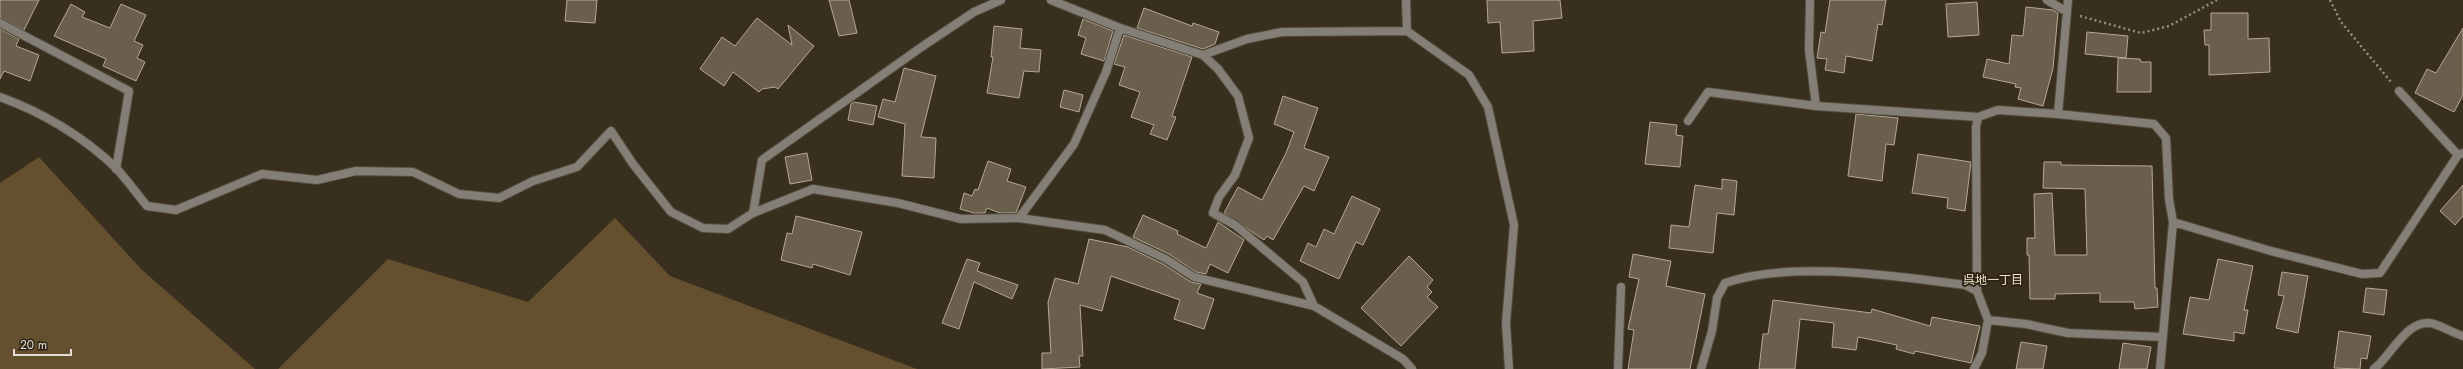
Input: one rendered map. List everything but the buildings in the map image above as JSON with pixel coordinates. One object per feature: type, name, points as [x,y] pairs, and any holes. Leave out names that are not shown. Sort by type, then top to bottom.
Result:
[{"type":"street","points":[[753,213],[762,160],[923,46],[974,12],[1001,0]]},
{"type":"street","points":[[1051,0],[1120,28],[1203,55],[1218,69],[1238,96],[1249,138],[1235,175],[1219,197],[1213,213],[1235,224],[1298,277],[1303,282],[1314,306]]},
{"type":"street","points":[[1406,0],[1408,31]]},
{"type":"street","points":[[1810,0],[1809,50],[1816,106]]},
{"type":"street","points":[[2047,0],[2067,12]]},
{"type":"street","points":[[2058,114],[2068,0]]},
{"type":"street","points":[[0,23],[129,91],[116,169]]},
{"type":"street","points":[[1019,218],[1074,144],[1106,72],[1120,28]]},
{"type":"street","points":[[1203,55],[1247,39],[1282,32],[1408,31],[1469,75],[1488,107],[1514,226],[1506,323],[1509,369]]},
{"type":"street","points":[[2173,222],[2271,251],[2355,272],[2380,273],[2460,154],[2399,91]]},
{"type":"street","points":[[1688,121],[1708,92],[1816,106],[1978,116],[1998,110],[2058,114],[2154,124],[2166,138],[2169,199],[2173,222],[2160,369]]},
{"type":"street","points":[[0,97],[15,102],[75,134],[116,169],[147,206],[176,210],[262,174],[317,180],[356,171],[413,172],[459,194],[499,198],[534,181],[577,167],[611,131],[633,164],[671,212],[703,228],[728,229],[753,213],[813,189],[898,203],[961,220],[1019,218],[1105,230],[1166,259],[1194,277],[1314,306],[1403,359],[1412,369]]},
{"type":"street","points":[[1974,369],[1982,353],[1988,320],[1977,291],[1976,127],[1978,116]]},
{"type":"street","points":[[1701,369],[1712,331],[1717,298],[1725,283],[1744,276],[1795,272],[1872,274],[1965,285],[1977,291]]},
{"type":"street","points":[[1618,369],[1621,287]]},
{"type":"street","points":[[1988,320],[2026,324],[2068,333],[2163,337]]},
{"type":"street","points":[[2374,369],[2396,342],[2418,324],[2432,323],[2463,336]]},
{"type":"path","points":[[2067,12],[2141,33],[2169,26],[2217,0]]},
{"type":"path","points":[[2330,0],[2341,22],[2399,91]]},
{"type":"shaded area","points":[[39,157],[141,269],[255,369],[0,369],[0,183]]},
{"type":"shaded area","points":[[615,218],[670,276],[917,369],[278,369],[388,259],[528,302]]},
{"type":"district","name":"呉地一丁目","points":[[1993,280]]}]
